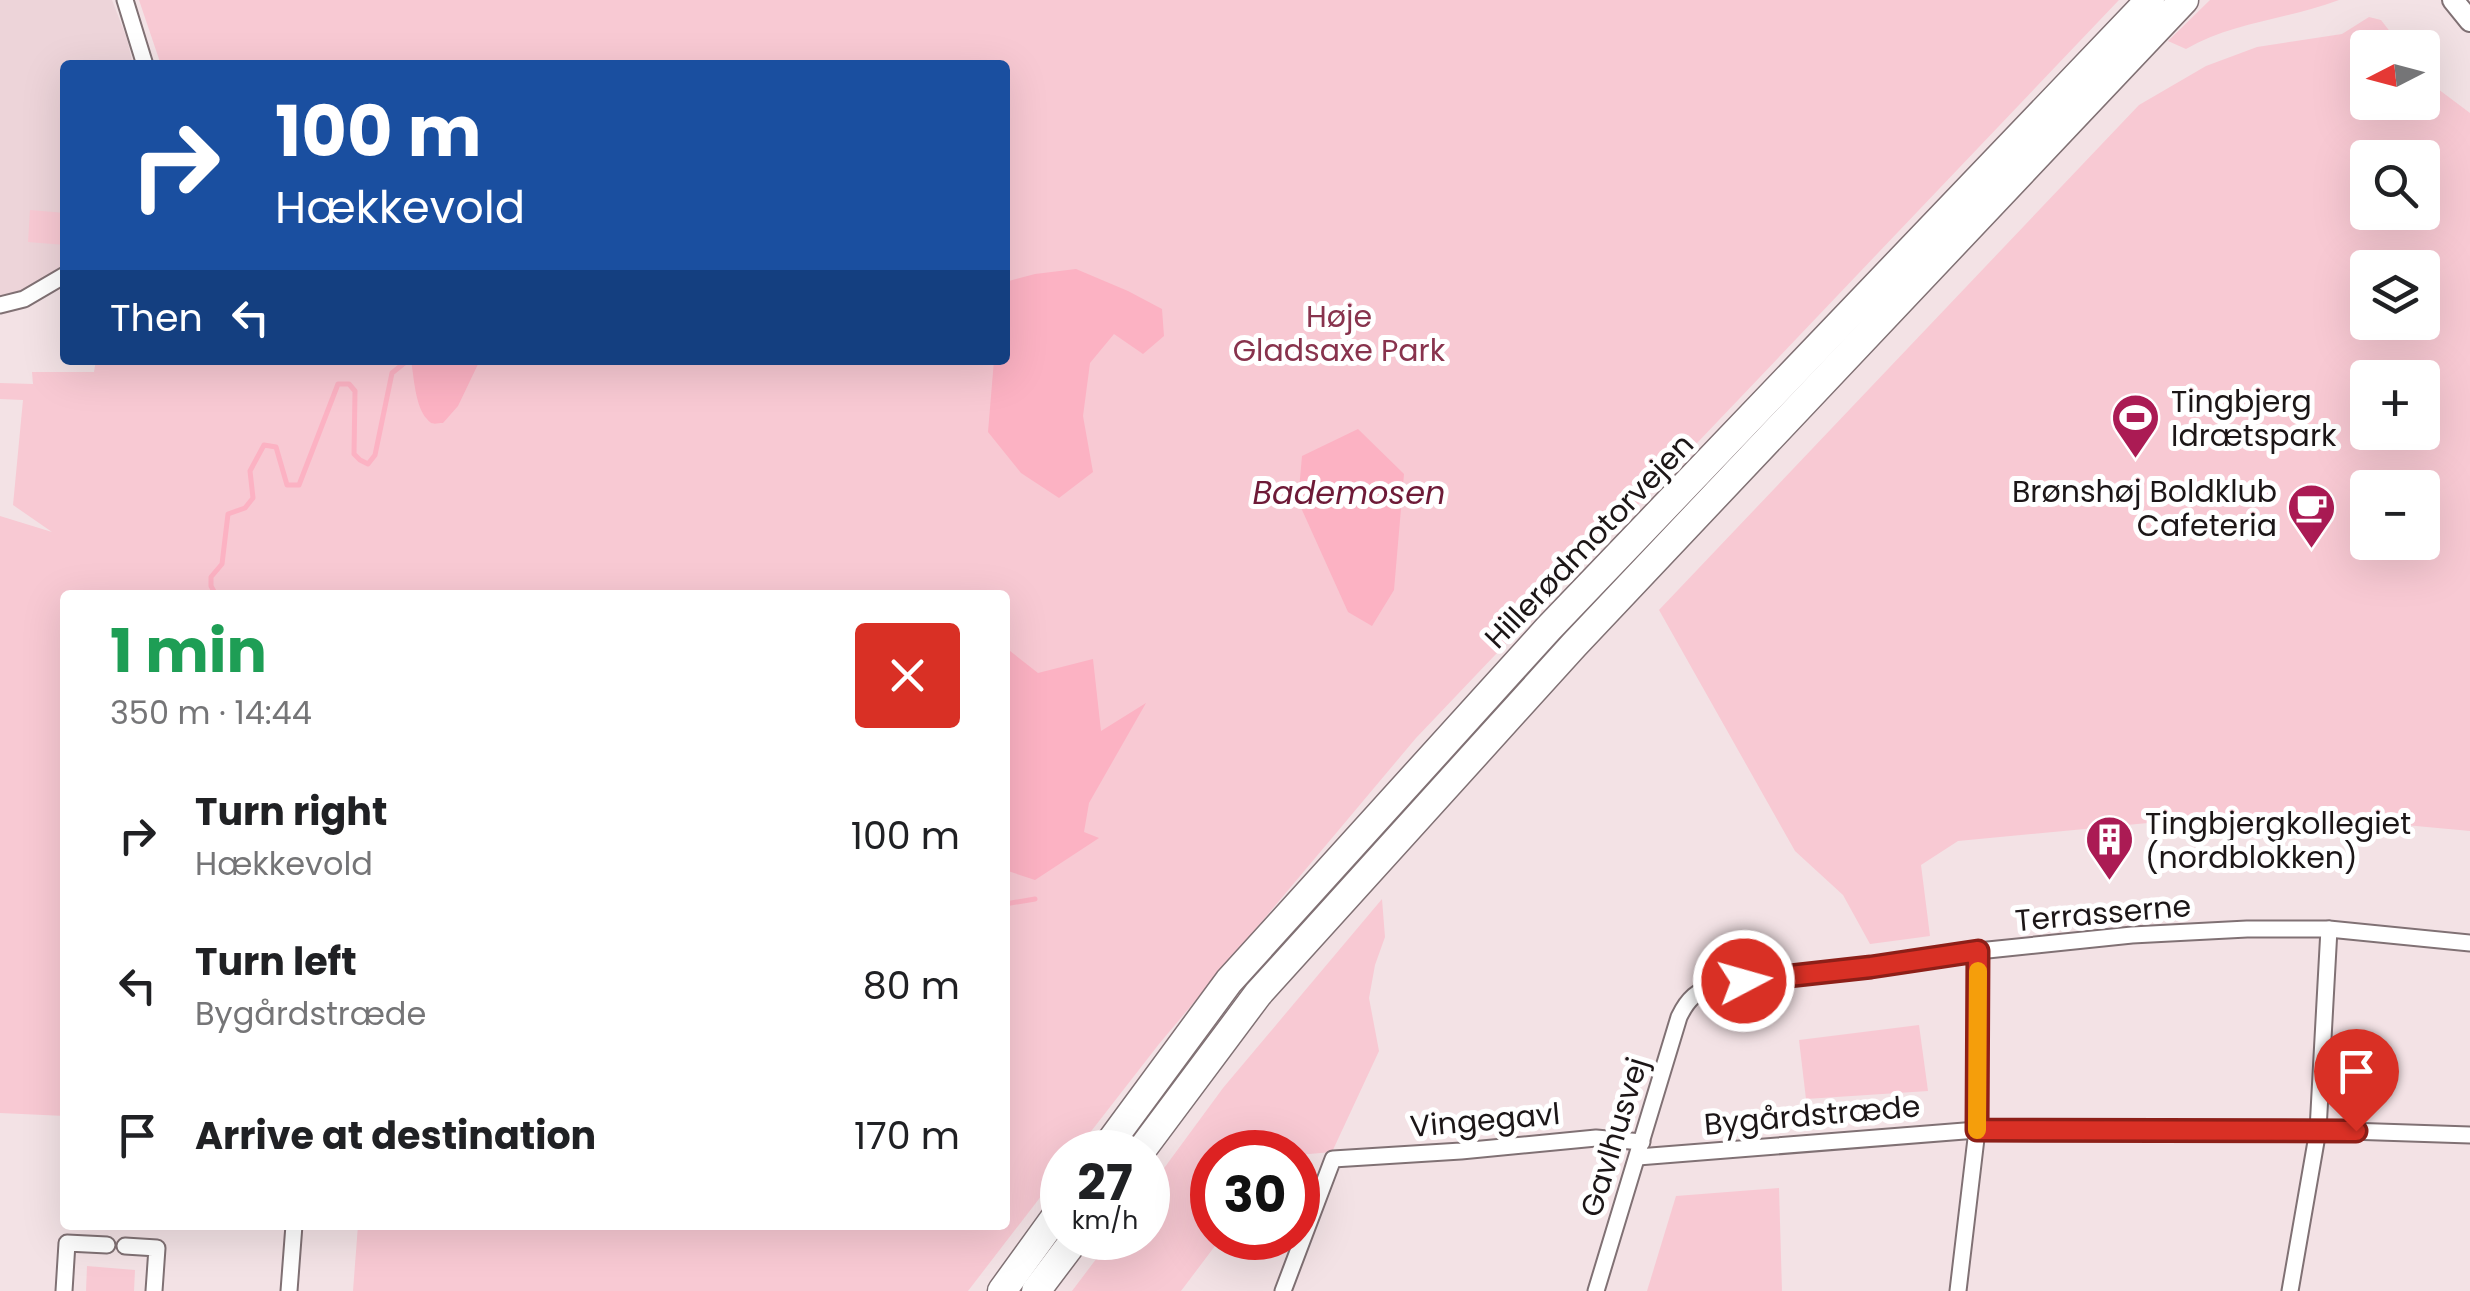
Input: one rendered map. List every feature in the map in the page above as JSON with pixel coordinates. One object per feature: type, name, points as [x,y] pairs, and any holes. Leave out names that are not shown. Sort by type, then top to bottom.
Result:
[{"type":"highway","name":"Hillerødmotorvejen","points":[[1119,1130],[1229,980],[1548,629],[2150,0]]},
{"type":"highway","name":"Hillerødmotorvejen","points":[[1156,1130],[1258,994],[1521,703],[2184,0]]},
{"type":"highway","points":[[1002,1291],[1040,1238]]},
{"type":"highway","points":[[1036,1291],[1059,1260]]},
{"type":"street","points":[[125,0],[143,60]]},
{"type":"street","points":[[2454,0],[2470,21]]},
{"type":"street","points":[[0,305],[24,299],[60,278]]},
{"type":"street","points":[[2290,1291],[2318,1130],[2329,929]]},
{"type":"street","name":"Terrasserne","points":[[1688,1000],[1717,984],[2132,935],[2329,929],[2470,942]]},
{"type":"street","points":[[1958,1291],[1977,1130],[1978,951]]},
{"type":"street","name":"Gavlhusvej","points":[[1596,1291],[1678,1017],[1688,1000]]},
{"type":"street","name":"Bygårdstræde","points":[[1640,1149],[1977,1130],[2318,1130],[2470,1135]]},
{"type":"street","name":"Vingegavl","points":[[1282,1291],[1334,1159],[1596,1138],[1640,1149]]},
{"type":"street","points":[[288,1291],[294,1230]]},
{"type":"street","points":[[64,1291],[67,1242],[107,1245]]},
{"type":"street","points":[[126,1246],[157,1248],[154,1291]]},
{"type":"shaded area","points":[[0,0],[112,0],[132,60],[60,60],[60,269],[24,291],[0,297]]},
{"type":"green space","name":"Høje Gladsaxe Park","points":[[139,0],[2119,0],[1416,738],[1159,1044],[1092,1130],[1040,1130],[1040,1198],[968,1291],[353,1291],[358,1230],[1010,1230],[1010,590],[60,590],[60,1116],[0,1113],[0,516],[52,532],[13,505],[23,400],[0,399],[0,383],[33,384],[32,372],[94,372],[95,365],[1010,365],[1010,60],[159,60]]},
{"type":"green space","points":[[2210,0],[2339,0],[2222,33],[2186,49],[2168,41]]},
{"type":"green space","name":"Tingbjerg Idrætspark","points":[[2369,17],[2381,20],[2389,30],[2350,30],[2350,120],[2440,120],[2440,90],[2470,113],[2470,831],[2362,821],[2190,819],[1958,841],[1921,865],[1930,936],[1870,944],[1843,895],[1795,851],[1659,610],[2139,105],[2206,66],[2257,47],[2342,34]]},
{"type":"green space","points":[[30,210],[60,213],[60,245],[28,242]]},
{"type":"green space","points":[[1382,899],[1385,937],[1369,998],[1379,1051],[1332,1152],[1320,1153],[1320,1130],[1192,1130]]},
{"type":"green space","points":[[1919,1025],[1928,1091],[1806,1099],[1799,1040]]},
{"type":"green space","points":[[1190,1133],[1190,1260],[1204,1260],[1181,1291],[1072,1291],[1095,1260],[1170,1260],[1170,1160]]},
{"type":"green space","points":[[1779,1188],[1782,1291],[1647,1291],[1676,1196]]},
{"type":"green space","points":[[87,1266],[135,1270],[134,1291],[86,1291]]},
{"type":"water","points":[[1076,269],[1162,309],[1164,336],[1143,354],[1114,334],[1090,363],[1083,416],[1093,472],[1059,498],[1021,473],[988,432],[994,365],[1010,365],[1010,281]]},
{"type":"water","points":[[412,365],[478,365],[458,406],[443,423],[431,423],[420,407]]},
{"type":"water","name":"Bademosen","points":[[1358,429],[1404,474],[1394,590],[1372,626],[1348,612],[1298,501],[1302,456]]},
{"type":"water","points":[[1010,651],[1038,673],[1093,659],[1101,731],[1146,703],[1089,803],[1084,832],[1099,838],[1035,880],[1010,872]]},
{"type":"waterway","points":[[213,590],[211,577],[222,564],[228,514],[245,508],[253,498],[250,471],[264,445],[276,447],[287,485],[299,485],[338,384],[349,384],[355,391],[354,454],[368,464],[375,455],[392,373],[402,365]]},
{"type":"waterway","points":[[1010,903],[1035,899]]},
{"type":"slow traffic","points":[[1977,1130],[1978,971]]},
{"type":"place","name":"Tingbjerg Idrætspark","points":[[2136,460]]},
{"type":"place","name":"Brønshøj Boldklub Cafeteria","points":[[2312,550]]},
{"type":"place","name":"Tingbjergkollegiet (nordblokken)","points":[[2110,882]]},
{"type":"route","points":[[1744,981],[1978,951],[1977,1130],[2356,1131]]}]
